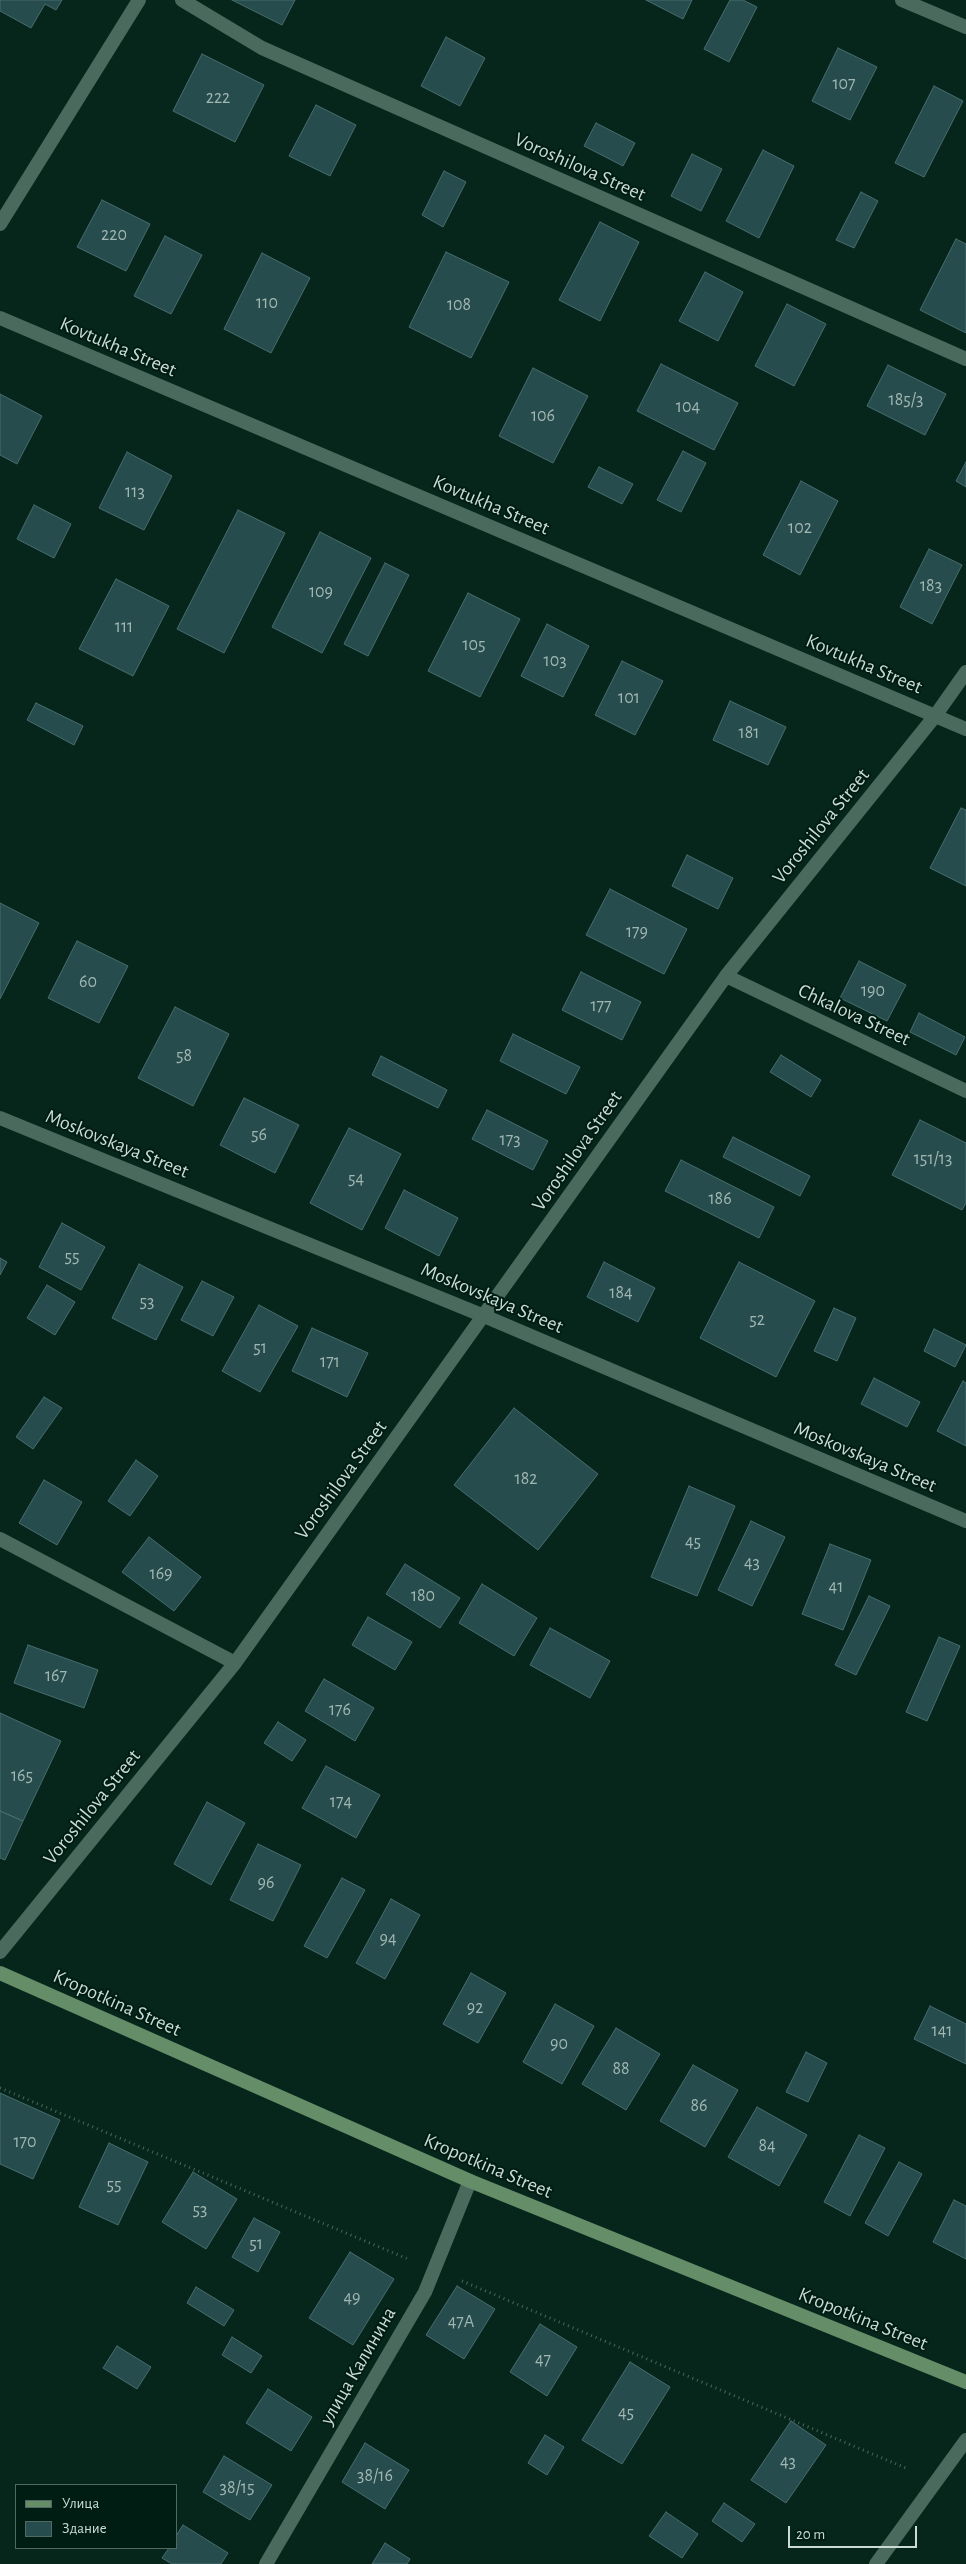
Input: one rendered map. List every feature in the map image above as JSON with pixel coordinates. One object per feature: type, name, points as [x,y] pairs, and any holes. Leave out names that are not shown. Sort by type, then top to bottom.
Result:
[{"type":"main road","name":"Kropotkina Street","points":[[0,1973],[470,2181],[966,2382]]},
{"type":"street","points":[[0,224],[139,0]]},
{"type":"street","name":"Voroshilova Street","points":[[182,0],[262,48],[966,360]]},
{"type":"street","points":[[902,0],[966,27]]},
{"type":"street","name":"Kovtukha Street","points":[[0,318],[966,729]]},
{"type":"street","name":"Voroshilova Street","points":[[0,1952],[234,1663],[726,976],[935,716],[966,672]]},
{"type":"street","name":"Chkalova Street","points":[[726,976],[966,1091]]},
{"type":"street","name":"Moskovskaya Street","points":[[0,1118],[484,1316],[966,1521]]},
{"type":"street","points":[[0,1539],[234,1663]]},
{"type":"street","name":"улица Калинина","points":[[266,2564],[425,2292],[470,2181]]},
{"type":"street","points":[[876,2564],[966,2440]]},
{"type":"path","points":[[0,2088],[936,2480]]},
{"type":"building","points":[[0,0],[62,0],[56,10],[45,4],[31,28],[0,11]]},
{"type":"building","points":[[232,0],[295,0],[282,25]]},
{"type":"building","points":[[646,0],[692,0],[683,19]]},
{"type":"building","points":[[730,0],[743,0],[757,7],[729,62],[704,49]]},
{"type":"building","points":[[446,37],[485,58],[460,106],[421,86]]},
{"type":"building","points":[[838,48],[877,67],[850,120],[812,101]]},
{"type":"building","points":[[202,54],[264,85],[235,142],[173,111]]},
{"type":"building","points":[[934,86],[963,101],[924,177],[895,163]]},
{"type":"building","points":[[316,105],[356,125],[330,176],[289,156]]},
{"type":"building","points":[[596,123],[635,143],[623,166],[584,146]]},
{"type":"building","points":[[763,150],[794,166],[759,238],[726,221]]},
{"type":"building","points":[[692,154],[722,169],[701,211],[671,196]]},
{"type":"building","points":[[444,171],[466,182],[443,227],[422,215]]},
{"type":"building","points":[[861,192],[878,201],[854,248],[836,240]]},
{"type":"building","points":[[102,200],[150,224],[126,271],[77,247]]},
{"type":"building","points":[[600,222],[639,242],[600,321],[559,300]]},
{"type":"building","points":[[165,236],[202,255],[171,314],[134,296]]},
{"type":"building","points":[[956,239],[966,244],[966,333],[920,310]]},
{"type":"building","points":[[446,252],[509,282],[471,358],[409,327]]},
{"type":"building","points":[[262,253],[310,278],[271,353],[224,329]]},
{"type":"building","points":[[705,272],[743,292],[718,341],[679,321]]},
{"type":"building","points":[[787,304],[826,324],[794,386],[755,366]]},
{"type":"building","points":[[661,364],[738,403],[714,450],[637,411]]},
{"type":"building","points":[[888,365],[946,394],[925,435],[867,406]]},
{"type":"building","points":[[533,368],[588,396],[553,463],[499,436]]},
{"type":"building","points":[[0,394],[42,416],[17,464],[0,455]]},
{"type":"building","points":[[683,451],[706,463],[681,512],[657,500]]},
{"type":"building","points":[[127,452],[172,476],[144,530],[99,508]]},
{"type":"building","points":[[966,462],[966,487],[956,481]]},
{"type":"building","points":[[599,467],[633,484],[622,504],[588,487]]},
{"type":"building","points":[[801,481],[838,501],[800,575],[763,555]]},
{"type":"building","points":[[34,505],[71,524],[54,558],[17,539]]},
{"type":"building","points":[[238,510],[285,533],[224,653],[177,629]]},
{"type":"building","points":[[320,532],[371,558],[322,653],[272,627]]},
{"type":"building","points":[[929,549],[962,565],[932,624],[900,607]]},
{"type":"building","points":[[385,563],[409,575],[368,656],[344,644]]},
{"type":"building","points":[[116,579],[169,606],[133,676],[79,649]]},
{"type":"building","points":[[468,593],[520,619],[480,697],[428,671]]},
{"type":"building","points":[[547,624],[589,646],[563,697],[521,676]]},
{"type":"building","points":[[622,661],[663,681],[635,735],[595,715]]},
{"type":"building","points":[[730,701],[786,727],[768,765],[713,740]]},
{"type":"building","points":[[36,703],[83,726],[74,745],[27,720]]},
{"type":"building","points":[[961,808],[966,810],[966,886],[930,868]]},
{"type":"building","points":[[687,855],[733,878],[718,909],[672,886]]},
{"type":"building","points":[[610,889],[687,929],[664,974],[586,935]]},
{"type":"building","points":[[0,903],[39,923],[0,999]]},
{"type":"building","points":[[77,941],[128,966],[99,1023],[48,998]]},
{"type":"building","points":[[859,961],[906,985],[887,1021],[840,998]]},
{"type":"building","points":[[581,972],[641,1002],[622,1040],[562,1010]]},
{"type":"building","points":[[175,1007],[229,1034],[193,1106],[138,1078]]},
{"type":"building","points":[[919,1013],[965,1037],[956,1055],[910,1032]]},
{"type":"building","points":[[513,1034],[580,1067],[566,1094],[500,1061]]},
{"type":"building","points":[[781,1055],[821,1080],[811,1097],[770,1072]]},
{"type":"building","points":[[381,1056],[447,1090],[438,1108],[372,1075]]},
{"type":"building","points":[[244,1098],[299,1125],[275,1173],[220,1145]]},
{"type":"building","points":[[487,1110],[548,1141],[533,1170],[472,1139]]},
{"type":"building","points":[[920,1120],[966,1143],[966,1203],[962,1210],[892,1175]]},
{"type":"building","points":[[349,1128],[401,1154],[362,1230],[310,1203]]},
{"type":"building","points":[[733,1137],[810,1176],[800,1196],[723,1157]]},
{"type":"building","points":[[681,1160],[774,1207],[759,1238],[665,1191]]},
{"type":"building","points":[[404,1190],[458,1218],[439,1256],[385,1228]]},
{"type":"building","points":[[62,1223],[105,1247],[81,1290],[39,1267]]},
{"type":"building","points":[[0,1258],[7,1262],[0,1275]]},
{"type":"building","points":[[604,1262],[655,1288],[638,1322],[587,1297]]},
{"type":"building","points":[[739,1262],[815,1301],[776,1377],[700,1338]]},
{"type":"building","points":[[139,1264],[183,1287],[156,1340],[112,1318]]},
{"type":"building","points":[[202,1281],[234,1297],[213,1336],[181,1320]]},
{"type":"building","points":[[47,1285],[75,1302],[55,1335],[27,1318]]},
{"type":"building","points":[[259,1305],[298,1326],[260,1392],[222,1371]]},
{"type":"building","points":[[834,1308],[856,1318],[837,1361],[814,1351]]},
{"type":"building","points":[[312,1328],[368,1353],[347,1397],[292,1371]]},
{"type":"building","points":[[934,1329],[966,1345],[955,1367],[924,1351]]},
{"type":"building","points":[[874,1378],[920,1402],[907,1427],[861,1404]]},
{"type":"building","points":[[963,1381],[966,1383],[966,1446],[937,1431]]},
{"type":"building","points":[[44,1397],[62,1408],[33,1449],[16,1437]]},
{"type":"building","points":[[514,1408],[598,1474],[538,1550],[454,1485]]},
{"type":"building","points":[[136,1460],[158,1476],[130,1516],[108,1501]]},
{"type":"building","points":[[44,1480],[82,1502],[57,1545],[19,1523]]},
{"type":"building","points":[[689,1486],[735,1506],[697,1596],[651,1577]]},
{"type":"building","points":[[751,1521],[785,1537],[752,1606],[718,1590]]},
{"type":"building","points":[[149,1537],[201,1577],[174,1611],[122,1572]]},
{"type":"building","points":[[830,1544],[871,1560],[843,1630],[802,1614]]},
{"type":"building","points":[[405,1564],[460,1598],[440,1628],[386,1594]]},
{"type":"building","points":[[482,1584],[537,1618],[514,1656],[459,1623]]},
{"type":"building","points":[[869,1596],[890,1606],[856,1675],[835,1665]]},
{"type":"building","points":[[368,1617],[412,1642],[395,1670],[352,1645]]},
{"type":"building","points":[[550,1628],[610,1661],[590,1698],[530,1665]]},
{"type":"building","points":[[939,1637],[960,1646],[927,1721],[906,1712]]},
{"type":"building","points":[[28,1645],[98,1670],[84,1708],[14,1683]]},
{"type":"building","points":[[324,1679],[374,1708],[355,1741],[305,1711]]},
{"type":"building","points":[[0,1713],[61,1741],[23,1821],[0,1811]]},
{"type":"building","points":[[278,1722],[306,1740],[292,1761],[264,1743]]},
{"type":"building","points":[[326,1766],[380,1795],[356,1838],[302,1808]]},
{"type":"building","points":[[207,1802],[245,1823],[211,1885],[174,1864]]},
{"type":"building","points":[[0,1811],[23,1821],[5,1860],[0,1858]]},
{"type":"building","points":[[258,1844],[301,1865],[273,1921],[230,1900]]},
{"type":"building","points":[[342,1878],[365,1890],[327,1958],[304,1946]]},
{"type":"building","points":[[391,1899],[420,1915],[385,1979],[356,1963]]},
{"type":"building","points":[[471,1973],[506,1993],[478,2043],[443,2024]]},
{"type":"building","points":[[555,2004],[594,2026],[562,2084],[523,2062]]},
{"type":"building","points":[[930,2006],[966,2024],[966,2064],[914,2039]]},
{"type":"building","points":[[616,2028],[660,2054],[626,2110],[582,2084]]},
{"type":"building","points":[[806,2052],[827,2063],[808,2102],[786,2092]]},
{"type":"building","points":[[693,2065],[738,2090],[705,2147],[660,2121]]},
{"type":"building","points":[[0,2093],[60,2120],[33,2179],[0,2164]]},
{"type":"building","points":[[757,2107],[807,2135],[779,2186],[728,2157]]},
{"type":"building","points":[[859,2135],[885,2148],[850,2216],[824,2202]]},
{"type":"building","points":[[109,2143],[148,2162],[118,2225],[79,2207]]},
{"type":"building","points":[[899,2162],[922,2174],[888,2236],[865,2223]]},
{"type":"building","points":[[193,2172],[237,2199],[206,2249],[162,2222]]},
{"type":"building","points":[[954,2200],[966,2206],[966,2259],[933,2242]]},
{"type":"building","points":[[254,2218],[280,2232],[258,2272],[232,2257]]},
{"type":"building","points":[[350,2252],[394,2279],[353,2345],[309,2318]]},
{"type":"building","points":[[457,2286],[495,2309],[464,2359],[426,2335]]},
{"type":"building","points":[[196,2287],[234,2310],[224,2326],[187,2303]]},
{"type":"building","points":[[540,2324],[577,2347],[547,2396],[510,2372]]},
{"type":"building","points":[[232,2337],[262,2356],[251,2373],[222,2355]]},
{"type":"building","points":[[117,2346],[151,2367],[137,2389],[103,2368]]},
{"type":"building","points":[[630,2362],[670,2387],[622,2464],[582,2440]]},
{"type":"building","points":[[268,2389],[312,2417],[291,2451],[246,2423]]},
{"type":"building","points":[[791,2421],[826,2445],[786,2503],[751,2480]]},
{"type":"building","points":[[545,2435],[564,2447],[547,2475],[528,2463]]},
{"type":"building","points":[[365,2443],[409,2470],[385,2509],[342,2482]]},
{"type":"building","points":[[224,2456],[272,2485],[250,2520],[203,2492]]},
{"type":"building","points":[[724,2503],[755,2524],[742,2542],[712,2521]]},
{"type":"building","points":[[666,2512],[698,2534],[682,2558],[649,2536]]},
{"type":"building","points":[[183,2525],[228,2553],[221,2564],[172,2564],[162,2558],[168,2549],[178,2549],[178,2533]]},
{"type":"building","points":[[385,2543],[410,2559],[407,2564],[372,2564]]}]
